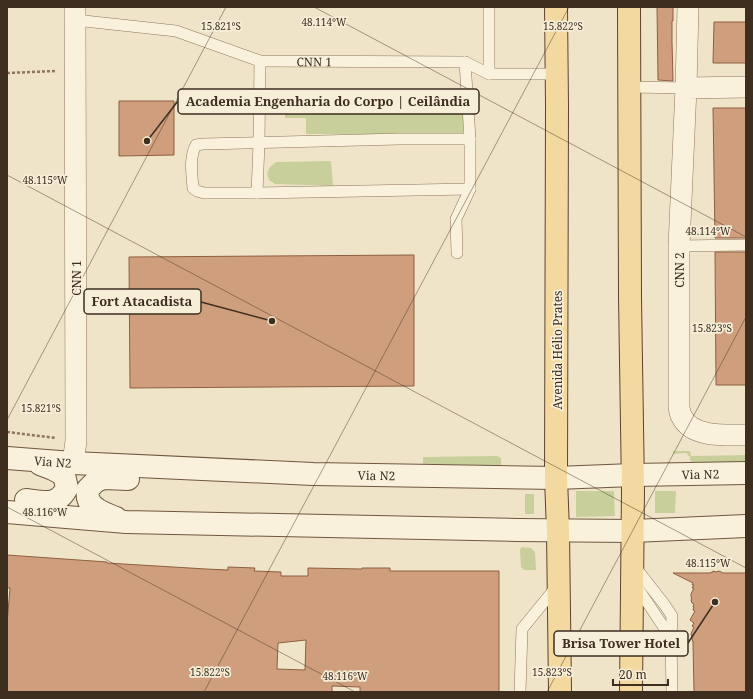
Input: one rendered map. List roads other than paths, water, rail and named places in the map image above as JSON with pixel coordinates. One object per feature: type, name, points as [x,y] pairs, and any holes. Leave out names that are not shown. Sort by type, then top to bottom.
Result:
[{"type":"main road","name":"Avenida Hélio Prates","points":[[556,7],[556,478],[560,692]]},
{"type":"main road","points":[[629,7],[630,289],[633,475],[631,692]]},
{"type":"main road","name":"Via N2","points":[[7,458],[73,463],[313,474],[556,478],[746,473]]},
{"type":"main road","points":[[7,499],[49,502],[59,499],[64,495],[67,488],[64,475],[31,460]]},
{"type":"main road","points":[[126,522],[101,512],[92,506],[88,498],[88,489],[96,481],[104,478],[241,485],[313,474]]},
{"type":"main road","points":[[7,512],[126,522],[558,531],[633,531],[746,526]]},
{"type":"street","name":"CNN 2","points":[[688,7],[679,246],[679,408],[682,418],[689,426],[696,430],[721,435],[746,435]]},
{"type":"street","name":"CNN 1","points":[[73,463],[76,441],[75,14]]},
{"type":"street","points":[[686,88],[746,86]]},
{"type":"lane","points":[[489,7],[489,74],[556,74]]},
{"type":"lane","name":"CNN 1","points":[[75,14],[176,31],[260,61],[465,62],[489,74]]},
{"type":"lane","points":[[257,193],[260,61]]},
{"type":"lane","points":[[457,253],[456,220],[470,189],[470,139],[465,62]]},
{"type":"lane","points":[[630,87],[686,88]]},
{"type":"lane","points":[[191,102],[259,103]]},
{"type":"lane","points":[[470,139],[259,142],[196,145],[193,152],[192,166],[193,188],[204,193],[470,189]]},
{"type":"lane","points":[[679,246],[746,246]]},
{"type":"lane","points":[[632,572],[671,638]]},
{"type":"lane","points":[[632,572],[664,604],[672,616],[672,692]]},
{"type":"lane","points":[[520,692],[522,629],[559,584]]},
{"type":"place","name":"Academia Engenharia do Corpo | Ceilândia","points":[[147,141]]},
{"type":"place","name":"Fort Atacadista","points":[[272,321]]},
{"type":"place","name":"Brisa Tower Hotel","points":[[715,602]]}]
